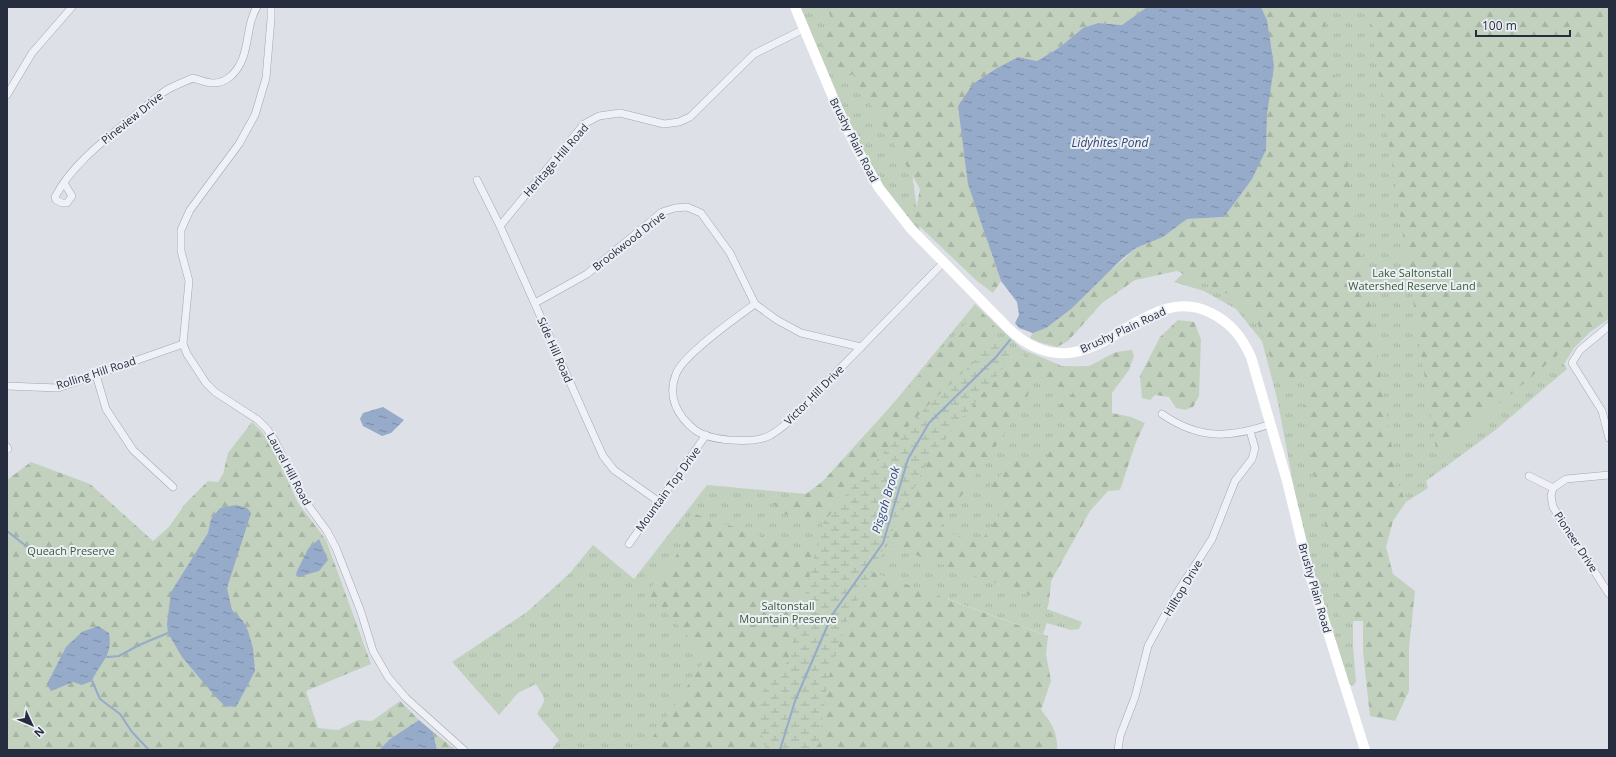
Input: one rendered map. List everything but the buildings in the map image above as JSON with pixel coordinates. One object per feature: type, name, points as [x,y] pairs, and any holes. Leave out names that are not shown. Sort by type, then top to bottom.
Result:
[{"type":"main road","name":"Brushy Plain Road","points":[[795,7],[837,107],[877,186],[911,229],[1017,336],[1032,346],[1052,352],[1074,352],[1085,349],[1160,310],[1181,307],[1208,311],[1229,324],[1246,347],[1271,424],[1287,480],[1309,572],[1365,750]]},
{"type":"street","points":[[7,95],[32,53],[72,7]]},
{"type":"street","name":"Pineview Drive","points":[[64,183],[96,147],[166,90],[193,78],[208,83],[223,82],[237,70],[245,53],[249,30],[255,9],[257,7]]},
{"type":"street","points":[[183,344],[189,281],[181,251],[181,230],[190,210],[239,144],[255,115],[266,78],[271,7]]},
{"type":"street","name":"Heritage Hill Road","points":[[500,226],[584,124],[599,116],[620,112],[664,124],[680,122],[690,117],[754,54],[804,29]]},
{"type":"street","name":"Side Hill Road","points":[[476,180],[500,226],[603,456],[614,470],[658,501]]},
{"type":"street","name":"Brookwood Drive","points":[[534,303],[587,274],[662,212],[687,206],[701,213],[730,253],[755,304]]},
{"type":"street","points":[[755,304],[801,334],[861,347],[943,263]]},
{"type":"street","name":"Victor Hill Drive","points":[[755,304],[724,326],[688,358],[676,372],[673,386],[673,401],[683,417],[695,430],[706,436],[735,440],[752,440],[768,436],[786,424],[861,347]]},
{"type":"street","points":[[1609,326],[1580,350],[1572,360],[1573,366],[1604,416],[1609,438]]},
{"type":"street","name":"Rolling Hill Road","points":[[7,386],[58,388],[183,344]]},
{"type":"street","name":"Laurel Hill Road","points":[[183,344],[190,359],[206,383],[215,392],[258,420],[267,429],[275,441],[302,497],[327,531],[336,548],[373,651],[388,677],[406,698],[464,750]]},
{"type":"street","points":[[96,375],[106,409],[133,450],[174,486]]},
{"type":"street","points":[[1162,414],[1185,428],[1205,434],[1230,435],[1250,431],[1271,424]]},
{"type":"street","name":"Hilltop Drive","points":[[1118,750],[1120,736],[1135,697],[1148,646],[1176,593],[1212,539],[1235,481],[1252,460],[1254,448],[1250,431]]},
{"type":"street","name":"Mountain Top Drive","points":[[629,544],[658,501],[706,436]]},
{"type":"street","points":[[1529,476],[1553,488],[1566,479],[1609,475]]},
{"type":"street","name":"Pioneer Drive","points":[[1553,488],[1551,496],[1553,507],[1609,594]]},
{"type":"green space","points":[[799,7],[1014,7],[900,84],[920,232],[881,183],[852,129]]},
{"type":"green space","points":[[827,7],[1147,7],[1122,25],[1098,23],[1083,28],[1060,47],[1037,61],[1018,57],[997,68],[958,106],[975,195],[1001,281],[993,293],[978,282],[914,221],[920,189],[853,74],[835,83],[819,32],[833,23]]},
{"type":"green space","points":[[1261,7],[1323,7],[1397,480],[1406,502],[1393,521],[1386,547],[1393,574],[1415,591],[1409,647],[1409,691],[1395,721],[1370,716],[1363,652],[1363,621],[1341,621],[1339,615],[1336,563],[1319,502],[1306,430],[1304,407],[1313,381],[1305,373],[1292,378],[1282,378],[1275,370],[1256,319],[1230,295],[1177,271],[1135,280],[1102,303],[1068,341],[1057,347],[1030,338],[1033,333],[1046,328],[1136,248],[1163,237],[1187,219],[1224,217],[1266,150],[1267,20]]},
{"type":"green space","name":"Lake Saltonstall Watershed Reserve Land","points":[[1281,7],[1609,7],[1571,348],[1574,348],[1564,364],[1567,369],[1493,432],[1426,481],[1428,488],[1406,502],[1400,487],[1353,619],[1353,646],[1356,682],[1353,686],[1349,684],[1322,607],[1297,504],[1277,398],[1262,341],[1236,309],[1204,291],[1174,282],[1341,125]]},
{"type":"green space","points":[[1368,7],[1609,7],[1609,319],[1590,332],[1574,348],[1567,347],[1437,456]]},
{"type":"green space","name":"Saltonstall Mountain Preserve","points":[[975,304],[1022,349],[1062,366],[1127,367],[968,573],[1049,602],[1047,609],[1082,622],[1079,629],[1071,630],[1047,623],[1043,634],[948,599],[834,750],[551,750],[559,740],[537,714],[544,702],[544,699],[536,684],[518,693],[499,715],[452,662],[527,612],[569,574],[593,545],[634,579],[707,485],[818,495]]},
{"type":"green space","name":"Saltonstall Mountain Preserve","points":[[979,309],[995,327],[990,335],[990,340],[1049,366],[1073,369],[1086,367],[1114,353],[1132,350],[1134,356],[1129,370],[1112,393],[1112,413],[1131,417],[1145,423],[1136,442],[1120,490],[1108,491],[1090,511],[1051,581],[1049,602],[887,545],[873,572],[1048,636],[1046,654],[1051,681],[1041,710],[1054,728],[1057,750],[644,750],[707,657],[647,592],[683,545],[686,535],[685,525],[688,518],[692,513],[815,554],[823,523],[781,513],[773,503],[795,502],[822,482]],"holes":[[[1037,378],[1074,393],[1058,407],[1074,417],[1044,460],[1016,456],[989,488],[1006,506],[979,544],[939,528],[1009,427]]]},
{"type":"green space","points":[[1178,320],[1194,322],[1201,339],[1199,396],[1193,407],[1185,410],[1176,408],[1169,397],[1155,395],[1150,400],[1142,398],[1140,376],[1160,337]]},
{"type":"green space","points":[[990,340],[1003,344],[1016,352],[928,461],[846,623],[827,683],[819,744],[813,750],[766,750],[758,722],[758,699],[769,681],[788,661],[823,523],[850,489],[929,404],[974,362]]},
{"type":"green space","name":"Queach Preserve","points":[[252,422],[262,432],[272,446],[298,503],[326,540],[371,664],[306,691],[318,728],[338,730],[358,720],[372,721],[400,701],[419,720],[390,739],[379,750],[7,750],[7,480],[31,462],[90,484],[153,541],[169,527],[185,504],[208,481],[218,482],[223,474],[228,453]]},
{"type":"green space","points":[[433,732],[456,750],[437,750]]},
{"type":"water","name":"Lidyhites Pond","points":[[1147,7],[1261,7],[1267,20],[1274,66],[1267,114],[1266,150],[1252,179],[1224,217],[1187,219],[1163,237],[1136,248],[1123,258],[1071,309],[1046,328],[1033,333],[1019,328],[1015,323],[1019,315],[1017,302],[1001,281],[968,184],[958,106],[973,84],[997,68],[1018,57],[1037,61],[1060,47],[1083,28],[1098,23],[1122,25]]},
{"type":"water","points":[[383,407],[404,420],[391,433],[382,436],[363,426],[360,419],[363,413]]},
{"type":"water","points":[[236,505],[247,508],[251,513],[227,588],[232,610],[243,621],[248,631],[253,648],[255,671],[236,707],[225,706],[182,657],[168,633],[167,624],[171,592],[208,533],[211,519],[220,508]]},
{"type":"water","points":[[319,539],[328,560],[319,571],[298,577],[296,575],[297,571],[308,549]]},
{"type":"water","points":[[98,626],[109,633],[110,641],[105,659],[92,681],[82,685],[73,682],[51,691],[47,684],[66,647],[82,632]]},
{"type":"water","points":[[419,720],[433,732],[437,750],[379,750],[390,739]]},
{"type":"waterway","name":"Pisgah Brook","points":[[780,750],[795,701],[832,615],[883,543],[908,459],[929,423],[996,357],[1010,340]]},
{"type":"waterway","points":[[7,531],[35,553],[45,553]]},
{"type":"waterway","points":[[107,657],[119,656],[139,645],[168,633]]},
{"type":"waterway","points":[[92,681],[100,699],[120,714],[132,732],[149,750]]}]
